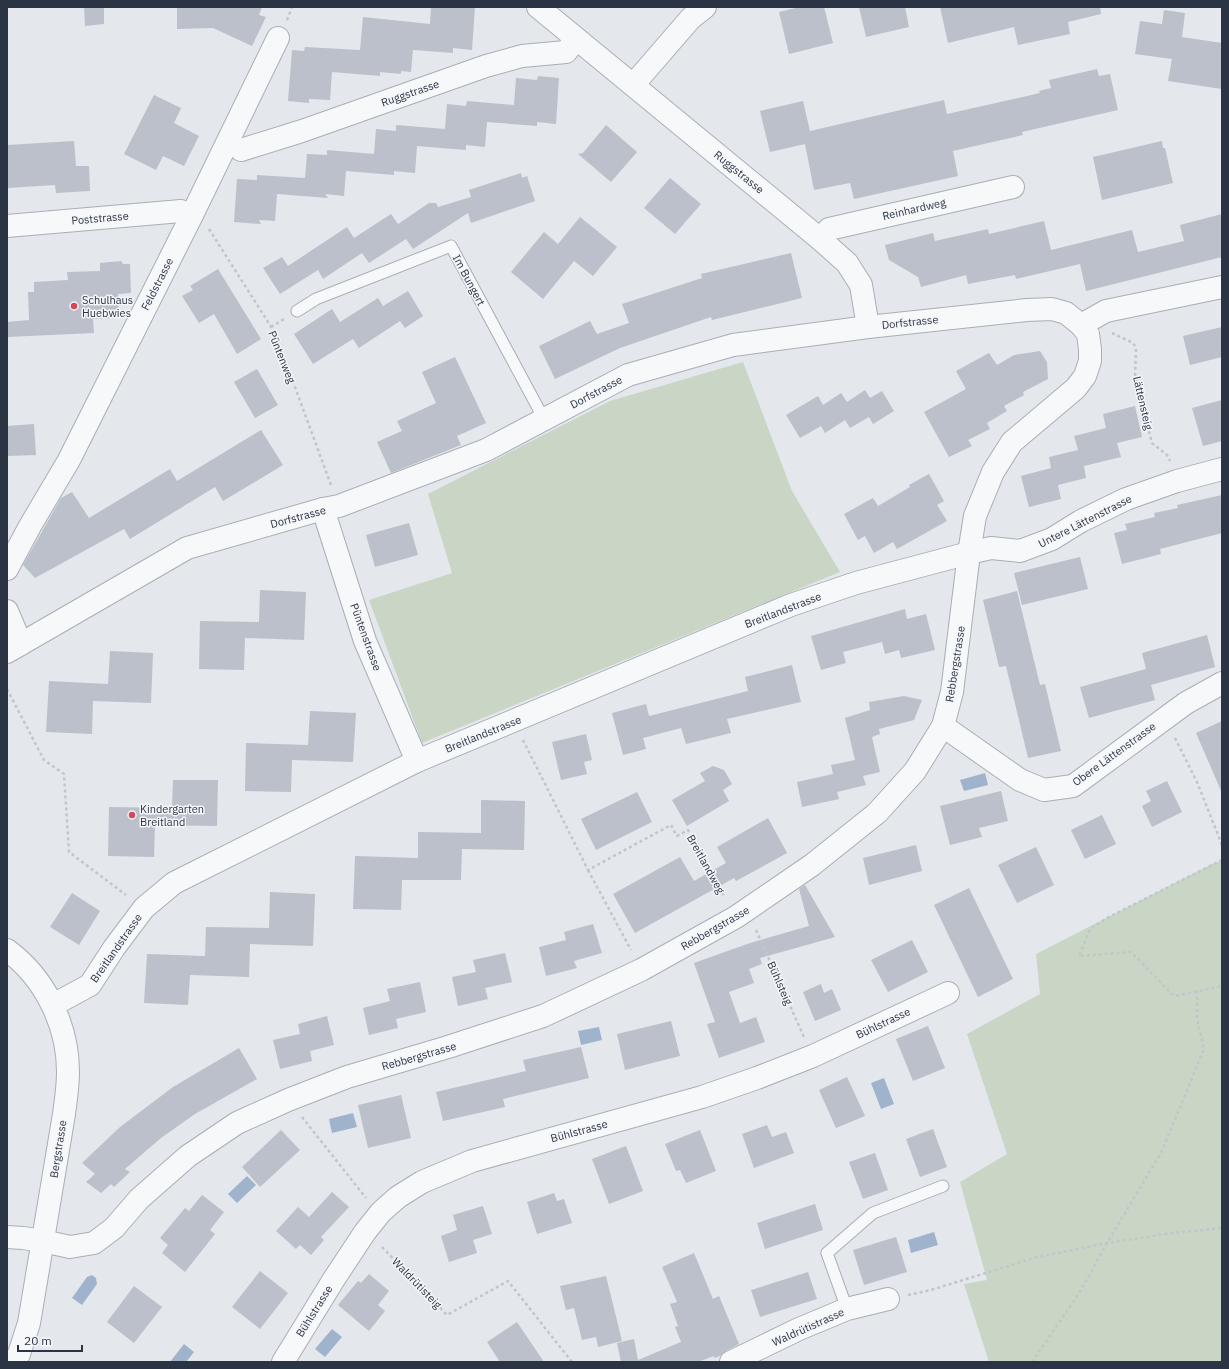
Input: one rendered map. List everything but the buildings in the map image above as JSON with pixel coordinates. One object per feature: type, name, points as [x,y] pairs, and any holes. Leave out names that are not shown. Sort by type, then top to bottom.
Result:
[{"type":"street","name":"Ruggstrasse","points":[[538,7],[820,239],[847,263],[861,286],[868,327]]},
{"type":"street","points":[[633,85],[691,18],[705,7]]},
{"type":"street","name":"Feldstrasse","points":[[7,570],[30,526],[69,460],[199,220],[278,38]]},
{"type":"street","name":"Ruggstrasse","points":[[241,150],[302,131],[486,66],[522,56],[566,52],[576,39]]},
{"type":"street","name":"Reinhardweg","points":[[820,239],[829,229],[1013,187]]},
{"type":"street","name":"Poststrasse","points":[[7,226],[182,212],[199,220]]},
{"type":"street","points":[[1084,330],[1106,311],[1222,287]]},
{"type":"street","name":"Dorfstrasse","points":[[14,648],[187,548],[331,508],[486,450],[628,375],[734,345],[868,327],[1027,310],[1052,310],[1066,313],[1084,330]]},
{"type":"street","name":"Rebbergstrasse","points":[[7,1237],[43,1241],[70,1247],[94,1243],[114,1228],[139,1199],[188,1156],[237,1123],[288,1100],[347,1077],[448,1047],[543,1016],[641,970],[741,913],[812,865],[877,813],[915,771],[943,726],[952,692],[975,516],[993,472],[1012,442],[1076,388],[1085,376],[1090,362],[1090,349],[1084,330]]},
{"type":"street","name":"Untere Lättenstrasse","points":[[969,554],[991,548],[1020,551],[1052,539],[1081,521],[1126,499],[1177,481],[1222,469]]},
{"type":"street","name":"Püntenstrasse","points":[[331,508],[365,641],[417,761]]},
{"type":"street","name":"Breitlandstrasse","points":[[53,1005],[90,985],[114,948],[144,908],[174,883],[417,761],[791,605],[856,583],[969,554]]},
{"type":"street","points":[[7,611],[14,648]]},
{"type":"street","name":"Obere Lättenstrasse","points":[[943,726],[1020,780],[1044,790],[1073,786],[1164,718],[1186,703],[1222,683]]},
{"type":"street","name":"Bergstrasse","points":[[7,950],[17,957],[37,978],[53,1005],[65,1040],[68,1070],[67,1093],[29,1323],[19,1354],[12,1362]]},
{"type":"street","name":"Bühlstrasse","points":[[283,1362],[334,1278],[381,1212],[398,1197],[422,1182],[472,1161],[702,1097],[757,1078],[813,1056],[948,993]]},
{"type":"street","name":"Waldrütistrasse","points":[[731,1362],[800,1329],[847,1309],[888,1299]]},
{"type":"lane","name":"Im Bungert","points":[[297,311],[316,299],[451,246],[544,419]]},
{"type":"lane","points":[[847,1309],[827,1253],[873,1213],[944,1186]]},
{"type":"path","name":"Püntenweg","points":[[199,220],[275,333],[331,508]]},
{"type":"path","name":"Lättensteig","points":[[1084,330],[1102,327],[1133,343],[1136,348],[1135,378],[1152,443],[1167,455],[1177,481]]},
{"type":"path","points":[[7,689],[44,760],[64,774],[69,852],[144,908]]},
{"type":"path","points":[[1164,718],[1197,782],[1222,845]]},
{"type":"path","points":[[514,721],[536,769],[641,970]]},
{"type":"path","name":"Breitlandweg","points":[[588,870],[671,825],[677,836],[688,830],[741,913]]},
{"type":"path","points":[[1222,860],[1107,918],[1090,929],[1079,956],[1131,952],[1174,996],[1222,986]]},
{"type":"path","name":"Bühlsteig","points":[[741,913],[813,1056]]},
{"type":"path","points":[[1032,1362],[1078,1295],[1107,1243],[1161,1153],[1204,1049],[1198,1019],[1197,991]]},
{"type":"path","points":[[288,1100],[368,1201],[381,1212]]},
{"type":"path","points":[[931,1290],[1034,1258],[1107,1243],[1172,1233],[1222,1228]]},
{"type":"path","name":"Waldrütisteig","points":[[366,1232],[447,1315],[508,1281],[572,1362]]},
{"type":"green space","points":[[743,362],[792,491],[840,572],[422,743],[369,600],[452,573],[428,494],[610,401]]},
{"type":"green space","points":[[1222,861],[1222,1362],[989,1362],[964,1284],[987,1280],[960,1182],[1007,1154],[967,1034],[1040,994],[1036,954],[1212,864]]},
{"type":"water","points":[[985,773],[988,785],[964,791],[960,780]]},
{"type":"water","points":[[599,1027],[602,1040],[581,1045],[578,1031]]},
{"type":"water","points":[[884,1078],[894,1104],[881,1109],[871,1083]]},
{"type":"water","points":[[353,1113],[357,1127],[332,1133],[329,1119]]},
{"type":"water","points":[[247,1176],[256,1185],[237,1203],[228,1194]]},
{"type":"water","points":[[934,1232],[938,1245],[911,1253],[908,1240]]},
{"type":"water","points":[[92,1275],[96,1278],[97,1284],[82,1305],[72,1298],[87,1277]]},
{"type":"water","points":[[332,1329],[342,1337],[325,1357],[315,1349]]},
{"type":"water","points":[[184,1344],[194,1352],[186,1362],[170,1362]]},
{"type":"place","name":"Schulhaus Huebwies","points":[[74,306]]},
{"type":"place","name":"Kindergarten Breitland","points":[[132,815]]}]
